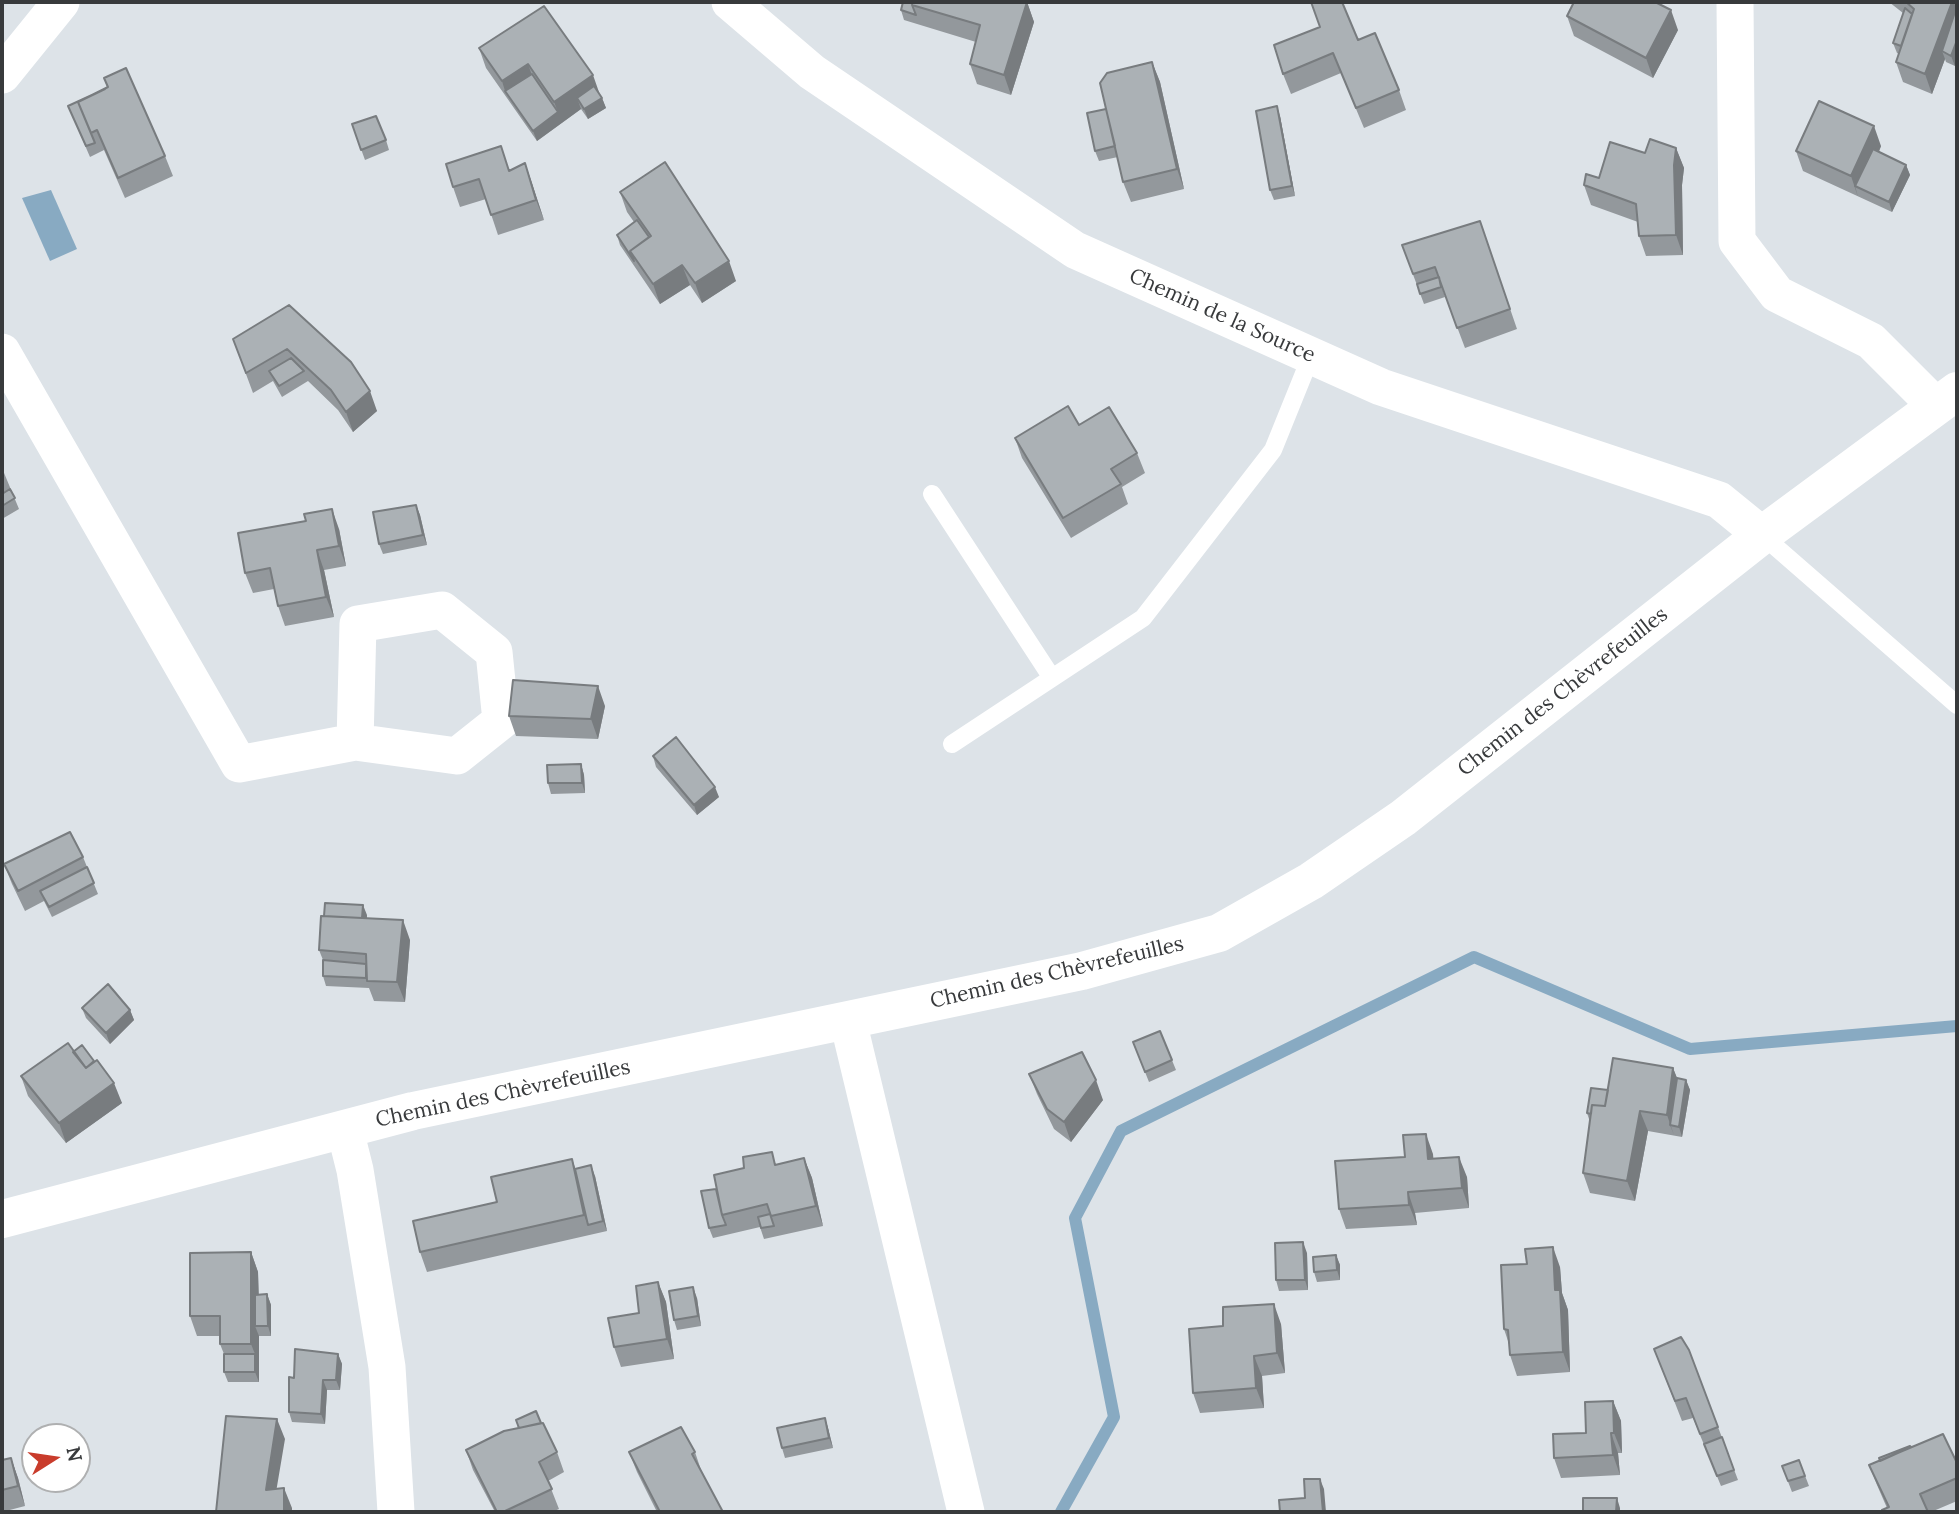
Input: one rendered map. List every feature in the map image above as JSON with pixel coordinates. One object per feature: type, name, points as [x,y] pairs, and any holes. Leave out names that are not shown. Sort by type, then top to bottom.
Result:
[{"type":"street","points":[[2,75],[61,2]]},
{"type":"street","name":"Chemin de la Source","points":[[730,2],[812,72],[1075,250],[1381,387],[1719,500],[1762,535]]},
{"type":"street","points":[[1735,2],[1737,241],[1777,294],[1871,341],[1947,399]]},
{"type":"street","points":[[2,352],[239,764],[355,742],[457,755],[502,721],[494,652],[442,610],[358,624],[355,742]]},
{"type":"street","name":"Chemin des Chèvrefeuilles","points":[[2,1219],[413,1111],[1082,971],[1219,933],[1311,881],[1403,818],[1762,535],[1947,399]]},
{"type":"street","points":[[848,1021],[966,1512]]},
{"type":"street","points":[[345,1130],[355,1170],[387,1367],[396,1512]]},
{"type":"lane","points":[[952,744],[1143,618],[1273,450],[1311,356]]},
{"type":"lane","points":[[932,494],[1052,678]]},
{"type":"lane","points":[[1762,535],[1957,705]]},
{"type":"water","points":[[51,190],[77,249],[50,261],[22,198]]},
{"type":"building","points":[[903,2],[913,2],[916,15],[901,10]]},
{"type":"building","points":[[913,2],[1027,2],[1004,75],[970,64],[980,25],[912,5]]},
{"type":"building","points":[[1311,2],[1342,2],[1358,40],[1375,33],[1399,90],[1356,108],[1333,53],[1283,74],[1274,45],[1320,27]]},
{"type":"building","points":[[1574,2],[1655,2],[1671,10],[1646,58],[1567,16]]},
{"type":"building","points":[[1906,2],[1952,2],[1925,74],[1896,62],[1914,9]]},
{"type":"building","points":[[544,6],[593,75],[554,102],[528,64],[502,81],[479,48]]},
{"type":"building","points":[[1905,8],[1912,14],[1901,46],[1893,43]]},
{"type":"building","points":[[1956,9],[1957,40],[1951,56],[1942,51]]},
{"type":"building","points":[[1152,62],[1177,169],[1123,182],[1100,83],[1107,73]]},
{"type":"building","points":[[126,68],[165,156],[118,178],[97,130],[91,133],[78,102],[108,87],[104,78]]},
{"type":"building","points":[[532,74],[558,112],[533,131],[505,91]]},
{"type":"building","points":[[594,86],[602,98],[584,109],[577,98]]},
{"type":"building","points":[[105,89],[78,102],[95,143],[86,146],[68,106]]},
{"type":"building","points":[[1819,101],[1874,126],[1851,176],[1796,151]]},
{"type":"building","points":[[1277,106],[1292,186],[1270,190],[1256,111]]},
{"type":"building","points":[[1106,109],[1115,146],[1095,151],[1087,113]]},
{"type":"building","points":[[376,116],[386,140],[361,150],[352,124]]},
{"type":"building","points":[[1650,139],[1676,148],[1676,235],[1639,236],[1636,204],[1584,185],[1586,174],[1599,178],[1610,142],[1645,153]]},
{"type":"building","points":[[501,146],[509,171],[525,163],[536,200],[491,215],[479,179],[453,187],[446,164]]},
{"type":"building","points":[[1873,149],[1906,165],[1889,202],[1855,186]]},
{"type":"building","points":[[665,162],[729,261],[695,283],[682,265],[653,284],[630,251],[651,236],[620,192]]},
{"type":"building","points":[[637,220],[649,237],[630,251],[634,261],[617,235]]},
{"type":"building","points":[[1480,221],[1510,309],[1457,328],[1435,267],[1413,274],[1402,245]]},
{"type":"building","points":[[1439,277],[1441,287],[1420,294],[1417,284]]},
{"type":"building","points":[[289,305],[351,362],[370,391],[346,412],[331,390],[287,349],[246,373],[233,339]]},
{"type":"building","points":[[291,358],[304,371],[279,386],[269,371]]},
{"type":"building","points":[[1068,406],[1079,425],[1109,407],[1137,453],[1111,469],[1121,484],[1063,518],[1015,438]]},
{"type":"building","points":[[10,489],[15,498],[2,506],[2,494]]},
{"type":"building","points":[[416,505],[423,535],[379,544],[373,512]]},
{"type":"building","points":[[332,509],[339,546],[317,550],[326,597],[278,606],[270,568],[245,573],[238,533],[306,521],[304,514]]},
{"type":"building","points":[[513,680],[598,686],[591,719],[509,716]]},
{"type":"building","points":[[676,737],[715,787],[694,805],[653,756]]},
{"type":"building","points":[[581,764],[582,783],[548,783],[547,765]]},
{"type":"building","points":[[70,832],[83,857],[18,891],[4,864]]},
{"type":"building","points":[[87,867],[94,883],[49,907],[40,891]]},
{"type":"building","points":[[325,903],[363,905],[362,918],[324,916]]},
{"type":"building","points":[[321,916],[403,920],[397,982],[367,981],[366,954],[319,950]]},
{"type":"building","points":[[323,960],[366,964],[366,978],[323,976]]},
{"type":"building","points":[[108,984],[130,1010],[106,1033],[82,1008]]},
{"type":"building","points":[[1160,1031],[1172,1060],[1145,1072],[1133,1042]]},
{"type":"building","points":[[68,1043],[86,1068],[97,1060],[114,1083],[59,1123],[21,1076]]},
{"type":"building","points":[[82,1045],[94,1061],[86,1068],[73,1052]]},
{"type":"building","points":[[1082,1052],[1096,1080],[1064,1122],[1047,1109],[1029,1074]]},
{"type":"building","points":[[1613,1058],[1673,1068],[1667,1115],[1640,1111],[1627,1181],[1583,1173],[1592,1105],[1605,1106]]},
{"type":"building","points":[[1677,1078],[1686,1080],[1679,1127],[1670,1125]]},
{"type":"building","points":[[1591,1088],[1608,1090],[1605,1106],[1592,1105],[1591,1114],[1587,1113]]},
{"type":"building","points":[[1426,1134],[1428,1159],[1459,1157],[1462,1188],[1408,1192],[1409,1205],[1339,1209],[1335,1161],[1405,1157],[1403,1135]]},
{"type":"building","points":[[772,1152],[775,1165],[804,1158],[816,1206],[771,1216],[767,1204],[722,1215],[714,1175],[744,1168],[743,1157]]},
{"type":"building","points":[[572,1159],[584,1215],[420,1252],[413,1221],[497,1202],[491,1177]]},
{"type":"building","points":[[591,1165],[603,1221],[588,1225],[575,1169]]},
{"type":"building","points":[[716,1189],[726,1225],[709,1228],[701,1191]]},
{"type":"building","points":[[770,1214],[774,1226],[761,1228],[758,1217]]},
{"type":"building","points":[[1303,1242],[1305,1280],[1276,1280],[1275,1243]]},
{"type":"building","points":[[1553,1247],[1555,1290],[1560,1290],[1563,1352],[1510,1355],[1508,1330],[1504,1329],[1501,1265],[1527,1264],[1525,1249]]},
{"type":"building","points":[[251,1252],[251,1344],[220,1344],[220,1316],[190,1316],[190,1253]]},
{"type":"building","points":[[1336,1255],[1337,1270],[1314,1272],[1313,1257]]},
{"type":"building","points":[[658,1282],[667,1339],[614,1347],[608,1318],[639,1313],[636,1286]]},
{"type":"building","points":[[693,1287],[698,1316],[674,1320],[669,1291]]},
{"type":"building","points":[[267,1294],[268,1326],[255,1326],[255,1295]]},
{"type":"building","points":[[1274,1304],[1277,1353],[1254,1356],[1256,1388],[1193,1393],[1189,1329],[1223,1326],[1223,1307]]},
{"type":"building","points":[[1681,1337],[1689,1350],[1718,1427],[1700,1434],[1686,1398],[1675,1401],[1654,1349]]},
{"type":"building","points":[[295,1349],[338,1354],[336,1380],[323,1380],[321,1414],[289,1412],[289,1377],[294,1378]]},
{"type":"building","points":[[224,1354],[255,1354],[255,1372],[224,1372]]},
{"type":"building","points":[[1613,1401],[1613,1455],[1554,1458],[1553,1434],[1586,1433],[1585,1402]]},
{"type":"building","points":[[536,1411],[541,1423],[519,1428],[516,1420]]},
{"type":"building","points":[[226,1416],[277,1419],[266,1490],[284,1488],[284,1512],[216,1512]]},
{"type":"building","points":[[825,1418],[829,1438],[782,1448],[777,1428]]},
{"type":"building","points":[[543,1423],[557,1452],[539,1462],[552,1489],[503,1512],[497,1512],[466,1450],[504,1431]]},
{"type":"building","points":[[681,1427],[723,1512],[660,1512],[629,1452]]},
{"type":"building","points":[[1943,1434],[1957,1463],[1957,1478],[1920,1494],[1928,1512],[1883,1512],[1882,1510],[1889,1507],[1869,1465]]},
{"type":"building","points":[[1722,1437],[1734,1470],[1717,1476],[1704,1444]]},
{"type":"building","points":[[1911,1447],[1880,1461],[1879,1458]]},
{"type":"building","points":[[11,1458],[18,1486],[2,1490],[2,1460]]},
{"type":"building","points":[[1799,1460],[1805,1476],[1788,1481],[1782,1466]]},
{"type":"building","points":[[1304,1479],[1320,1479],[1323,1512],[1280,1512],[1279,1500],[1305,1498]]},
{"type":"building","points":[[1583,1498],[1617,1498],[1616,1512],[1583,1512]]},
{"type":"waterway","points":[[1061,1512],[1114,1417],[1075,1218],[1121,1131],[1474,957],[1690,1049],[1957,1026]]}]
